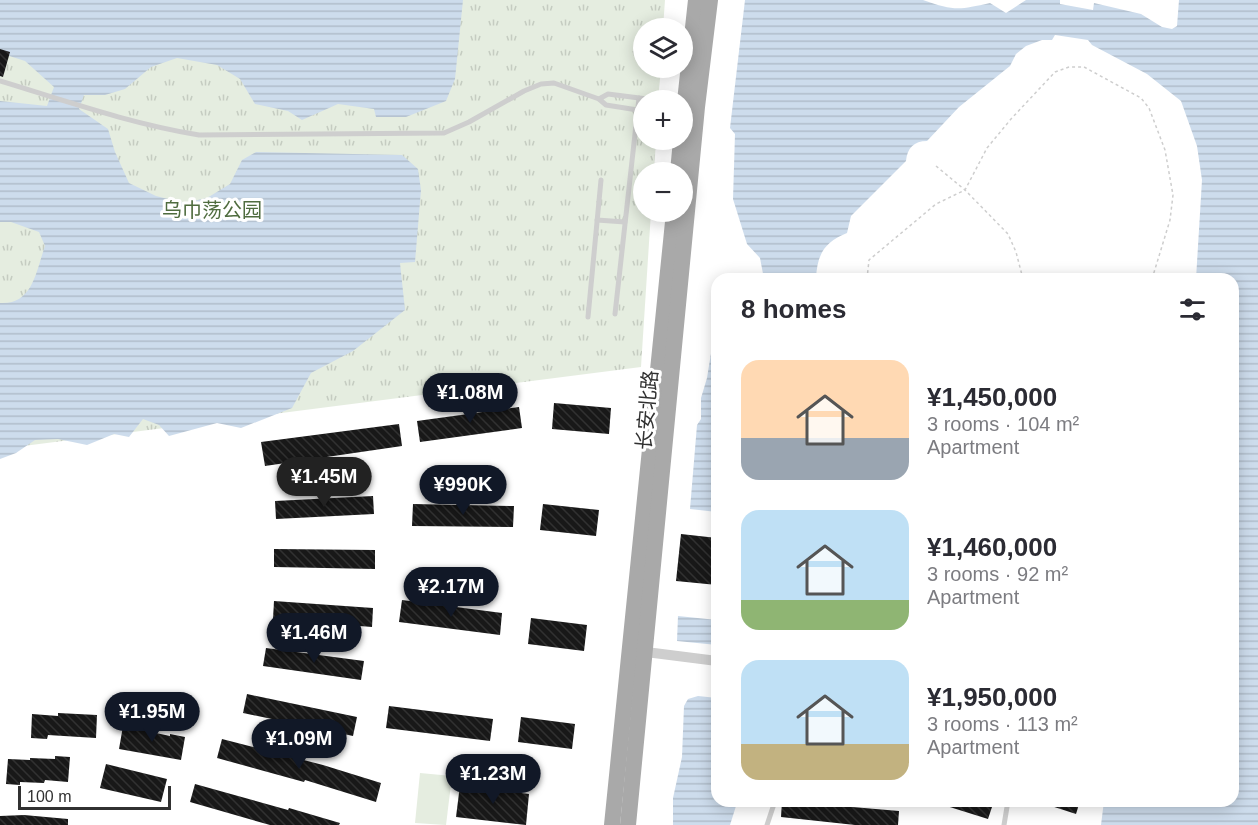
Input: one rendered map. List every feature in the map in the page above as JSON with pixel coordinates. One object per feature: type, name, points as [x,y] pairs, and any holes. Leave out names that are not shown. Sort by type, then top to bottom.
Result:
[{"type":"main road","name":"长安北路","points":[[689,90],[696,0]]},
{"type":"main road","name":"长安北路","points":[[692,90],[710,0]]},
{"type":"main road","name":"长安北路","points":[[628,825],[646,652],[684,150]]},
{"type":"main road","name":"长安北路","points":[[612,825],[673,222]]},
{"type":"street","points":[[646,652],[711,660]]},
{"type":"lane","points":[[0,81],[133,121],[199,135],[444,133],[469,122],[524,91],[541,84],[554,83],[598,99],[606,105],[633,110]]},
{"type":"lane","points":[[598,99],[608,94],[633,97]]},
{"type":"lane","points":[[615,315],[635,150]]},
{"type":"lane","points":[[588,318],[601,180]]},
{"type":"lane","points":[[597,220],[625,222]]},
{"type":"lane","points":[[767,825],[773,807]]},
{"type":"lane","points":[[1004,825],[1007,807]]},
{"type":"path","points":[[868,273],[869,260],[936,204],[965,190],[987,148],[1011,119],[1055,72],[1069,67],[1084,67],[1103,76],[1141,98],[1149,108],[1165,150],[1173,195],[1170,220],[1154,273]]},
{"type":"path","points":[[936,165],[965,190],[1008,234],[1021,273]]},
{"type":"green space","name":"乌巾荡公园","points":[[0,0],[665,0],[664,18],[633,18],[633,78],[660,78],[659,90],[633,90],[633,150],[655,150],[655,162],[633,162],[633,222],[650,222],[641,367],[0,449]]},
{"type":"green space","points":[[420,773],[452,776],[446,825],[415,823]]},
{"type":"water","points":[[0,0],[463,0],[455,79],[446,101],[406,117],[376,117],[374,109],[338,104],[302,120],[288,111],[255,104],[240,79],[217,65],[177,58],[151,67],[125,89],[105,95],[84,95],[79,109],[108,129],[115,152],[129,183],[156,196],[184,203],[207,198],[230,184],[242,160],[256,152],[402,155],[418,169],[421,190],[415,262],[400,263],[405,310],[353,351],[311,373],[292,408],[241,428],[217,423],[169,436],[159,425],[143,419],[129,437],[114,434],[87,445],[58,439],[35,440],[16,453],[0,459],[0,303],[20,298],[32,285],[45,246],[39,232],[11,222],[0,222],[0,101],[47,106],[54,87],[25,61],[0,53]]},
{"type":"water","points":[[745,0],[923,0],[957,8],[990,3],[1006,13],[1026,0],[1060,0],[1060,4],[1093,10],[1094,3],[1141,14],[1162,27],[1172,29],[1177,26],[1179,0],[1258,0],[1258,825],[1101,825],[1103,807],[1239,807],[1239,273],[1196,273],[1202,180],[1197,146],[1181,101],[1147,74],[1092,45],[1088,40],[1055,35],[1052,40],[1042,40],[1026,46],[1016,54],[1010,66],[959,107],[927,141],[918,142],[912,146],[906,161],[851,216],[847,233],[823,250],[817,273],[763,273],[760,258],[747,244],[733,199],[735,134],[730,128]]},
{"type":"water","points":[[711,353],[711,511],[690,509],[697,425],[701,419],[701,398]]},
{"type":"water","points":[[678,616],[711,619],[711,644],[677,641]]},
{"type":"water","points":[[698,696],[711,697],[711,807],[736,807],[730,825],[673,825],[673,798],[682,757],[684,706],[688,699]]},
{"type":"building","points":[[0,49],[10,52],[3,77],[0,76]]},
{"type":"building","points":[[554,403],[611,408],[609,434],[552,429]]},
{"type":"building","points":[[519,407],[522,428],[420,442],[417,421]]},
{"type":"building","points":[[399,424],[402,446],[265,466],[261,442]]},
{"type":"building","points":[[373,496],[374,514],[276,519],[275,501]]},
{"type":"building","points":[[413,504],[514,506],[513,527],[412,526]]},
{"type":"building","points":[[543,504],[599,510],[596,536],[540,530]]},
{"type":"building","points":[[681,534],[711,537],[711,584],[676,581]]},
{"type":"building","points":[[274,549],[375,550],[375,569],[274,567]]},
{"type":"building","points":[[402,600],[502,613],[500,635],[399,622]]},
{"type":"building","points":[[274,601],[373,608],[372,627],[273,619]]},
{"type":"building","points":[[531,618],[587,625],[584,651],[528,644]]},
{"type":"building","points":[[266,648],[364,661],[361,680],[263,666]]},
{"type":"building","points":[[247,694],[357,717],[353,736],[243,713]]},
{"type":"building","points":[[389,706],[493,719],[490,741],[386,728]]},
{"type":"building","points":[[58,713],[97,715],[96,738],[48,735],[47,739],[31,738],[32,714],[58,716]]},
{"type":"building","points":[[521,717],[575,724],[572,749],[518,742]]},
{"type":"building","points":[[123,726],[185,737],[181,760],[119,749]]},
{"type":"building","points":[[222,739],[323,765],[381,783],[376,802],[305,780],[304,782],[217,758]]},
{"type":"building","points":[[55,756],[70,757],[68,782],[45,780],[44,783],[6,784],[8,759],[55,759]]},
{"type":"building","points":[[106,764],[167,779],[161,802],[100,788]]},
{"type":"building","points":[[195,784],[340,823],[339,825],[270,825],[190,802]]},
{"type":"building","points":[[460,785],[529,794],[526,825],[456,817]]},
{"type":"building","points":[[782,807],[852,807],[899,811],[898,825],[855,825],[781,817]]},
{"type":"building","points":[[950,807],[992,807],[988,819]]},
{"type":"building","points":[[1054,807],[1078,807],[1076,814]]},
{"type":"building","points":[[24,815],[68,819],[68,825],[0,825],[0,816]]}]
